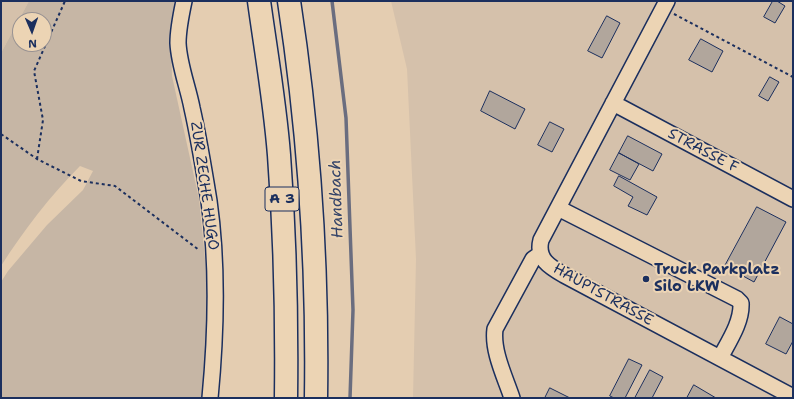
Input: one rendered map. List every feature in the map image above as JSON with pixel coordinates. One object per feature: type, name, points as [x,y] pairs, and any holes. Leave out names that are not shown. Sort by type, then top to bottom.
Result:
[{"type":"highway","name":"A 3","points":[[259,1],[279,153],[285,250],[287,337],[286,398]]},
{"type":"highway","name":"A 3","points":[[289,1],[298,56],[308,152],[314,249],[317,336],[316,398]]},
{"type":"street","name":"ZUR ZECHE HUGO","points":[[184,1],[179,30],[179,51],[200,147],[209,204],[213,245],[215,286],[210,398]]},
{"type":"street","name":"HAUPTSTRASSE","points":[[665,4],[541,240],[539,247],[540,254],[552,268],[793,397]]},
{"type":"street","name":"STRASSE F","points":[[613,103],[793,199]]},
{"type":"street","points":[[558,208],[737,299],[741,303],[739,321],[720,358]]},
{"type":"street","points":[[512,398],[493,339],[495,329],[533,259],[540,254]]},
{"type":"path","points":[[37,159],[43,120],[34,71],[65,1]]},
{"type":"path","points":[[665,4],[793,77]]},
{"type":"path","points":[[1,134],[37,159],[81,181],[115,186],[199,250]]},
{"type":"shaded area","points":[[1,1],[29,1],[23,12],[12,12],[12,33],[1,53]]},
{"type":"shaded area","points":[[29,1],[175,1],[171,46],[172,76],[199,199],[207,279],[207,330],[202,398],[1,398],[1,282],[8,271],[47,225],[83,190],[93,171],[80,166],[58,189],[38,214],[1,266],[1,53],[12,33],[12,52],[52,52],[52,12],[23,12]]},
{"type":"shaded area","points":[[391,1],[793,1],[793,398],[413,398],[416,259],[407,69]]},
{"type":"building","points":[[773,1],[777,1],[785,6],[775,23],[764,17]]},
{"type":"building","points":[[607,16],[620,23],[602,58],[588,51]]},
{"type":"building","points":[[701,39],[723,51],[712,72],[689,60]]},
{"type":"building","points":[[770,77],[779,82],[768,101],[759,96]]},
{"type":"building","points":[[490,91],[525,109],[515,129],[481,111]]},
{"type":"building","points":[[550,122],[564,129],[552,152],[538,145]]},
{"type":"building","points":[[628,136],[662,154],[653,171],[619,153]]},
{"type":"building","points":[[619,153],[639,164],[630,180],[610,170]]},
{"type":"building","points":[[619,176],[657,197],[647,215],[628,206],[633,197],[614,186]]},
{"type":"building","points":[[757,207],[786,222],[754,282],[725,266]]},
{"type":"building","points":[[780,317],[793,324],[793,341],[786,354],[766,344]]},
{"type":"building","points":[[629,359],[642,365],[625,398],[614,398],[610,396]]},
{"type":"building","points":[[650,370],[663,377],[652,398],[635,398]]},
{"type":"building","points":[[694,385],[716,398],[687,398]]},
{"type":"building","points":[[550,388],[570,398],[545,398]]},
{"type":"waterway","name":"Handbach","points":[[332,1],[346,118],[353,310],[350,398]]},
{"type":"place","name":"Truck Parkplatz Silo LKW","points":[[646,279]]}]
